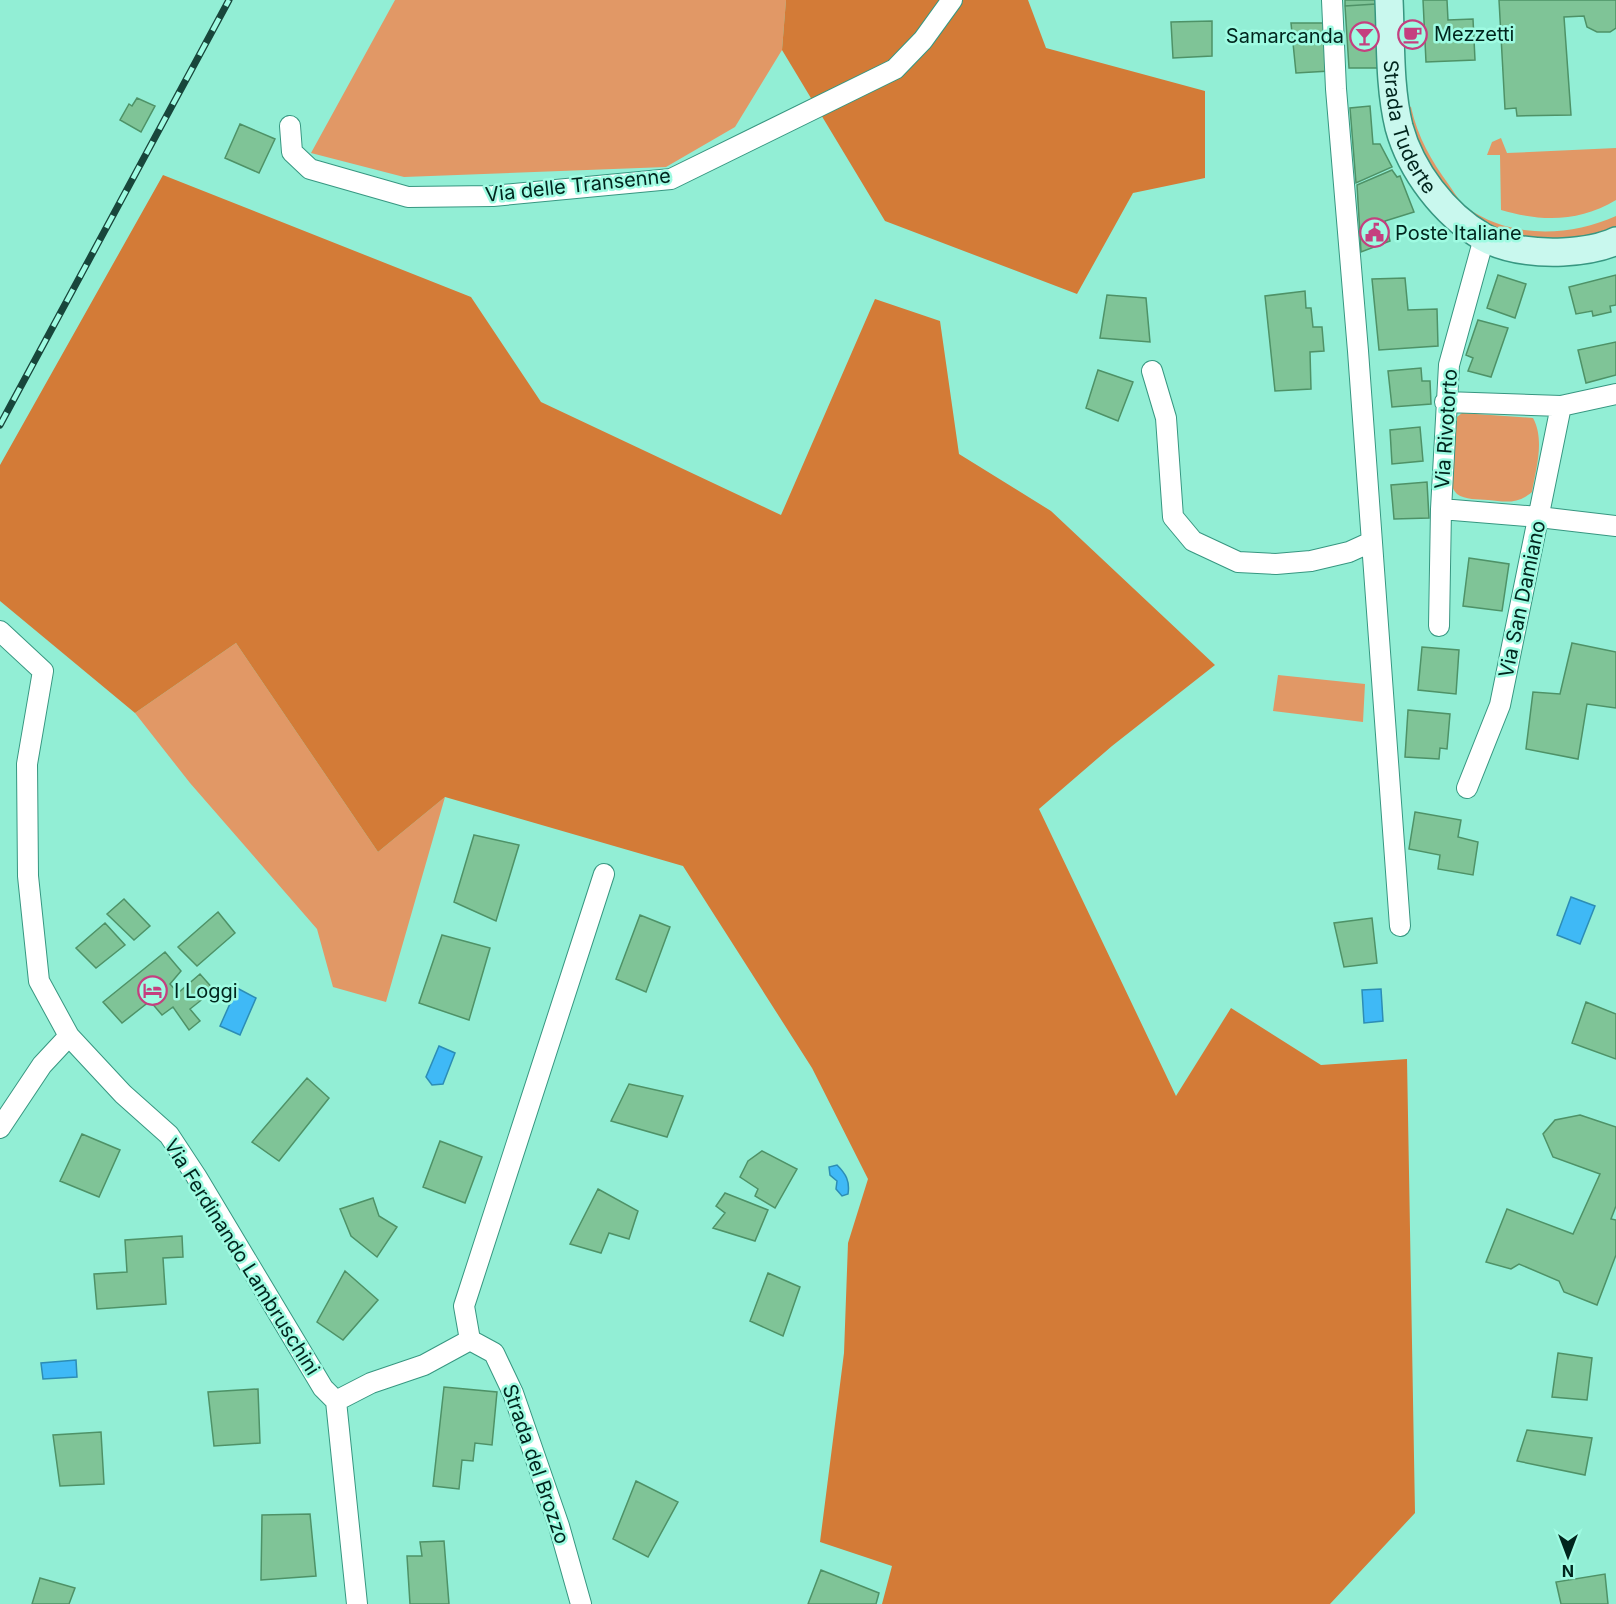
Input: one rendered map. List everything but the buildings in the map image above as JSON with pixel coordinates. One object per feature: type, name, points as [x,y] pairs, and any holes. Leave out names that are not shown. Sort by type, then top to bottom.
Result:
[{"type":"main road","name":"Strada Tuderte","points":[[1389,0],[1393,94],[1400,128],[1409,153],[1426,184],[1451,212],[1484,238],[1514,248],[1547,252],[1579,251],[1616,241]]},
{"type":"street","name":"Via delle Transenne","points":[[290,126],[292,152],[310,169],[408,197],[493,196],[671,179],[895,69],[923,40],[952,0]]},
{"type":"street","points":[[1332,0],[1336,90],[1400,926]]},
{"type":"street","name":"Via Rivotorto","points":[[1439,626],[1445,402],[1449,365],[1484,238]]},
{"type":"street","points":[[1152,371],[1166,418],[1173,517],[1193,541],[1238,562],[1276,564],[1311,561],[1348,552],[1371,542]]},
{"type":"street","points":[[1445,402],[1561,406],[1616,394]]},
{"type":"street","name":"Via San Damiano","points":[[1467,788],[1500,705],[1561,406]]},
{"type":"street","points":[[1441,509],[1616,526]]},
{"type":"street","name":"Via Ferdinando Lambruschini","points":[[0,631],[43,671],[27,764],[28,876],[39,981],[69,1036],[123,1094],[169,1135],[323,1388],[336,1401]]},
{"type":"street","points":[[357,1604],[336,1401],[371,1383],[424,1365],[470,1340],[464,1306],[604,874]]},
{"type":"street","points":[[0,1128],[42,1065],[69,1036]]},
{"type":"street","name":"Strada del Brozzo","points":[[470,1340],[494,1353],[513,1393],[559,1526],[580,1604]]},
{"type":"shaded area","points":[[395,0],[786,0],[782,50],[735,127],[666,167],[404,177],[311,153]]},
{"type":"shaded area","points":[[786,0],[1028,0],[1046,48],[1205,91],[1205,178],[1133,193],[1077,294],[885,221],[782,50]]},
{"type":"shaded area","points":[[1404,105],[1411,107],[1417,129],[1426,148],[1457,197],[1466,207],[1483,217],[1501,225],[1520,229],[1559,231],[1598,223],[1616,216],[1616,228],[1581,238],[1531,241],[1468,218],[1415,149]]},
{"type":"shaded area","points":[[1501,138],[1507,153],[1616,148],[1616,200],[1588,213],[1560,218],[1531,217],[1501,210],[1500,155],[1487,155],[1492,142]]},
{"type":"shaded area","points":[[163,175],[471,297],[541,402],[781,515],[875,299],[940,321],[959,454],[1051,511],[1215,665],[1112,746],[1039,809],[1176,1096],[1231,1008],[1321,1065],[1407,1059],[1415,1513],[1330,1604],[882,1604],[892,1566],[820,1542],[844,1353],[848,1243],[868,1179],[812,1068],[683,866],[445,797],[378,852],[236,643],[135,713],[0,601],[0,465]]},
{"type":"shaded area","points":[[1462,413],[1533,418],[1537,427],[1539,445],[1532,492],[1522,499],[1506,502],[1468,498],[1457,494],[1453,488],[1449,470],[1450,448],[1452,421]]},
{"type":"shaded area","points":[[236,643],[378,852],[445,797],[386,1002],[333,987],[317,929],[190,783],[135,713]]},
{"type":"shaded area","points":[[1278,675],[1365,684],[1363,722],[1273,711]]},
{"type":"water","points":[[1571,897],[1595,906],[1580,944],[1557,935]]},
{"type":"water","points":[[237,988],[256,998],[240,1035],[220,1026]]},
{"type":"water","points":[[1381,989],[1383,1021],[1364,1023],[1362,990]]},
{"type":"water","points":[[439,1046],[455,1053],[443,1084],[432,1085],[426,1077]]},
{"type":"water","points":[[837,1165],[848,1181],[848,1194],[842,1196],[836,1189],[837,1181],[830,1175],[829,1167]]},
{"type":"water","points":[[76,1360],[77,1377],[43,1379],[41,1363]]},
{"type":"railway","points":[[0,425],[229,0]]},
{"type":"place","name":"Mezzetti","points":[[1413,34]]},
{"type":"place","name":"Samarcanda","points":[[1365,36]]},
{"type":"place","name":"Poste Italiane","points":[[1374,233]]},
{"type":"place","name":"I Loggi","points":[[153,991]]}]
